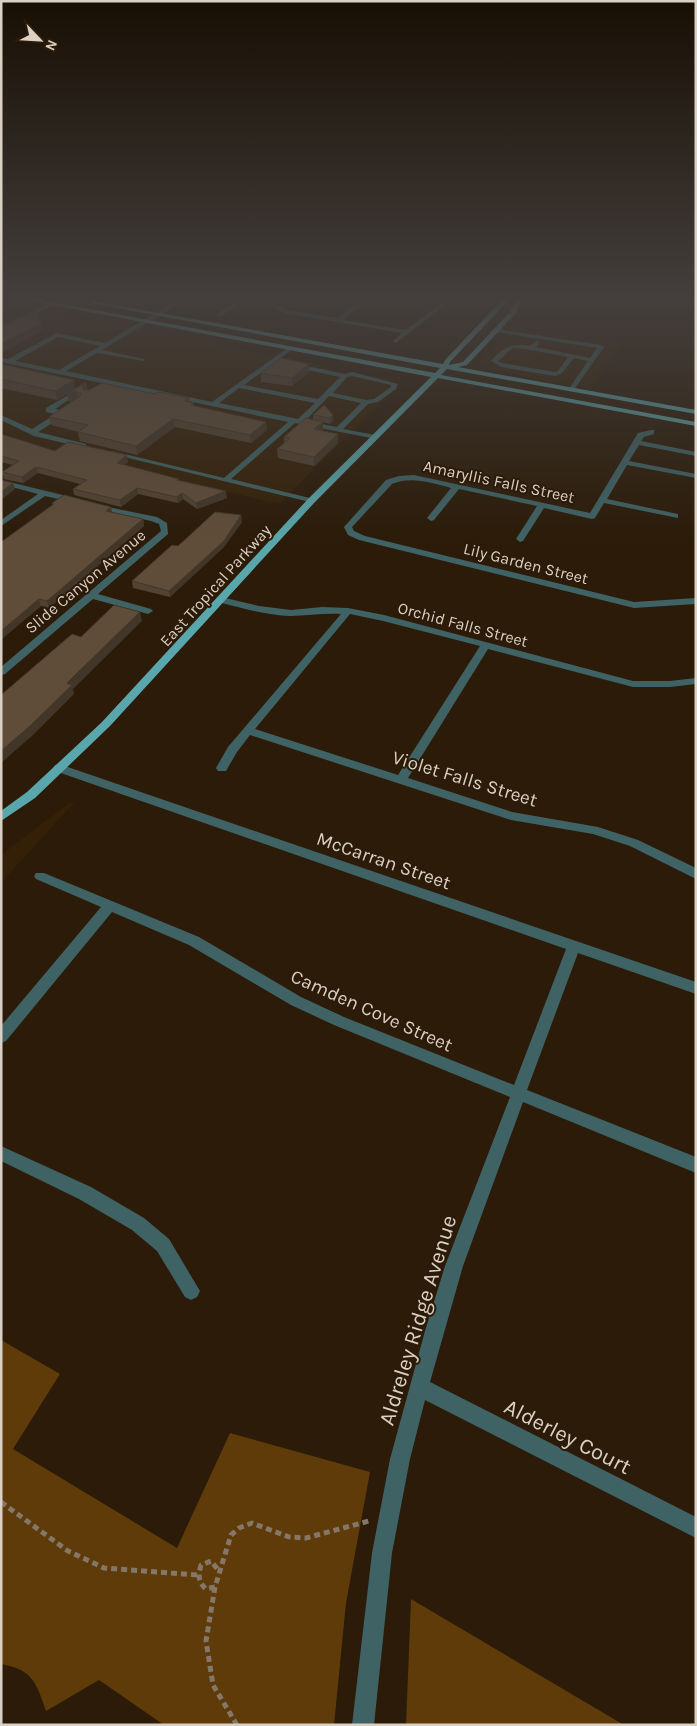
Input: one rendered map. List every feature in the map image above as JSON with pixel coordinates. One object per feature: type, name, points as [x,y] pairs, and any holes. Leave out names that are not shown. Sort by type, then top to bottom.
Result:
[{"type":"main road","name":"East Tropical Parkway","points":[[1,817],[31,794],[125,705],[311,501],[431,381]]},
{"type":"main road","points":[[461,381],[696,424]]},
{"type":"main road","points":[[519,381],[696,412]]},
{"type":"street","points":[[32,432],[64,411],[49,410],[96,381]]},
{"type":"street","points":[[99,381],[297,422],[374,436]]},
{"type":"street","points":[[213,404],[246,381]]},
{"type":"street","points":[[226,480],[321,402],[341,381]]},
{"type":"street","points":[[328,394],[366,402],[381,398],[394,388],[395,384],[380,381]]},
{"type":"street","points":[[571,390],[578,381]]},
{"type":"street","points":[[99,390],[110,383]]},
{"type":"street","points":[[239,386],[321,402]]},
{"type":"street","points":[[338,430],[366,402]]},
{"type":"street","points":[[1,418],[32,432],[94,449]]},
{"type":"street","points":[[651,432],[642,435],[602,500],[675,516]]},
{"type":"street","points":[[637,442],[696,454]]},
{"type":"street","points":[[103,451],[311,501]]},
{"type":"street","points":[[626,462],[696,476]]},
{"type":"street","name":"Amaryllis Falls Street","points":[[350,533],[348,527],[389,482],[399,478],[414,477],[592,516],[602,500]]},
{"type":"street","points":[[1,482],[81,503]]},
{"type":"street","points":[[431,518],[456,486]]},
{"type":"street","points":[[1,524],[44,493]]},
{"type":"street","name":"Slide Canyon Avenue","points":[[3,669],[165,532],[163,523],[154,519],[91,505]]},
{"type":"street","points":[[520,539],[542,505]]},
{"type":"street","name":"Lily Garden Street","points":[[350,533],[362,538],[634,605],[696,601]]},
{"type":"street","points":[[90,595],[148,611]]},
{"type":"street","name":"Orchid Falls Street","points":[[221,600],[260,609],[291,613],[322,610],[348,611],[384,618],[633,684],[670,684],[696,681]]},
{"type":"street","points":[[222,768],[232,750],[348,611]]},
{"type":"street","points":[[402,779],[485,646]]},
{"type":"street","name":"Violet Falls Street","points":[[249,730],[511,816],[602,833],[634,843],[695,871]]},
{"type":"street","name":"McCarran Street","points":[[59,768],[696,988]]},
{"type":"street","name":"Camden Cove Street","points":[[40,876],[194,941],[296,1001],[338,1021],[696,1166]]},
{"type":"street","points":[[1,1037],[110,905]]},
{"type":"street","name":"Aldreley Ridge Avenue","points":[[363,1725],[382,1553],[400,1459],[419,1387],[454,1266],[574,945]]},
{"type":"street","points":[[1,1153],[86,1193],[138,1224],[162,1245],[175,1262],[191,1291]]},
{"type":"street","name":"Alderley Court","points":[[419,1387],[696,1528]]},
{"type":"path","points":[[1,1502],[68,1551],[104,1568],[198,1575]]},
{"type":"path","points":[[238,1725],[213,1685],[206,1641],[219,1570],[231,1535],[239,1528],[252,1523],[289,1537],[306,1538],[389,1516]]},
{"type":"path","points":[[215,1587],[206,1590],[199,1584],[198,1575],[201,1565],[211,1561],[219,1570]]},
{"type":"shaded area","points":[[1,381],[395,381],[397,387],[279,504],[36,446],[1,432]]},
{"type":"shaded area","points":[[547,381],[595,381],[589,389]]},
{"type":"shaded area","points":[[76,801],[1,883],[1,855],[68,804]]},
{"type":"shaded area","points":[[1,1340],[60,1374],[13,1449],[177,1548],[230,1433],[370,1472],[346,1603],[334,1725],[164,1725],[99,1680],[46,1711],[32,1679],[20,1670],[1,1664]]},
{"type":"shaded area","points":[[411,1599],[624,1725],[406,1725]]},
{"type":"building","points":[[8,381],[73,381],[55,391]]},
{"type":"building","points":[[86,382],[82,386],[84,390],[89,390],[102,383],[155,394],[158,392],[164,393],[189,398],[185,401],[194,403],[191,405],[266,422],[250,435],[173,419],[136,446],[78,432],[88,425],[49,417],[80,396],[81,394],[76,391],[67,394]]},
{"type":"building","points":[[324,405],[333,415],[330,418],[313,415]]},
{"type":"building","points":[[306,418],[323,422],[314,429],[338,434],[314,457],[277,449],[290,438],[284,437]]},
{"type":"building","points":[[1,434],[55,451],[68,442],[127,455],[117,463],[179,479],[177,480],[226,491],[196,503],[182,493],[177,497],[137,488],[120,500],[73,489],[87,480],[36,467],[22,477],[2,472],[19,461],[1,456]]},
{"type":"building","points":[[1,480],[13,483],[1,492]]},
{"type":"building","points":[[64,495],[111,507],[106,511],[143,519],[47,601],[39,599],[1,631],[1,542]]},
{"type":"building","points":[[215,512],[241,515],[224,541],[169,591],[132,581],[172,545],[178,546]]},
{"type":"building","points":[[114,605],[140,612],[67,683],[72,685],[1,751],[1,695],[72,634],[81,637]]}]
